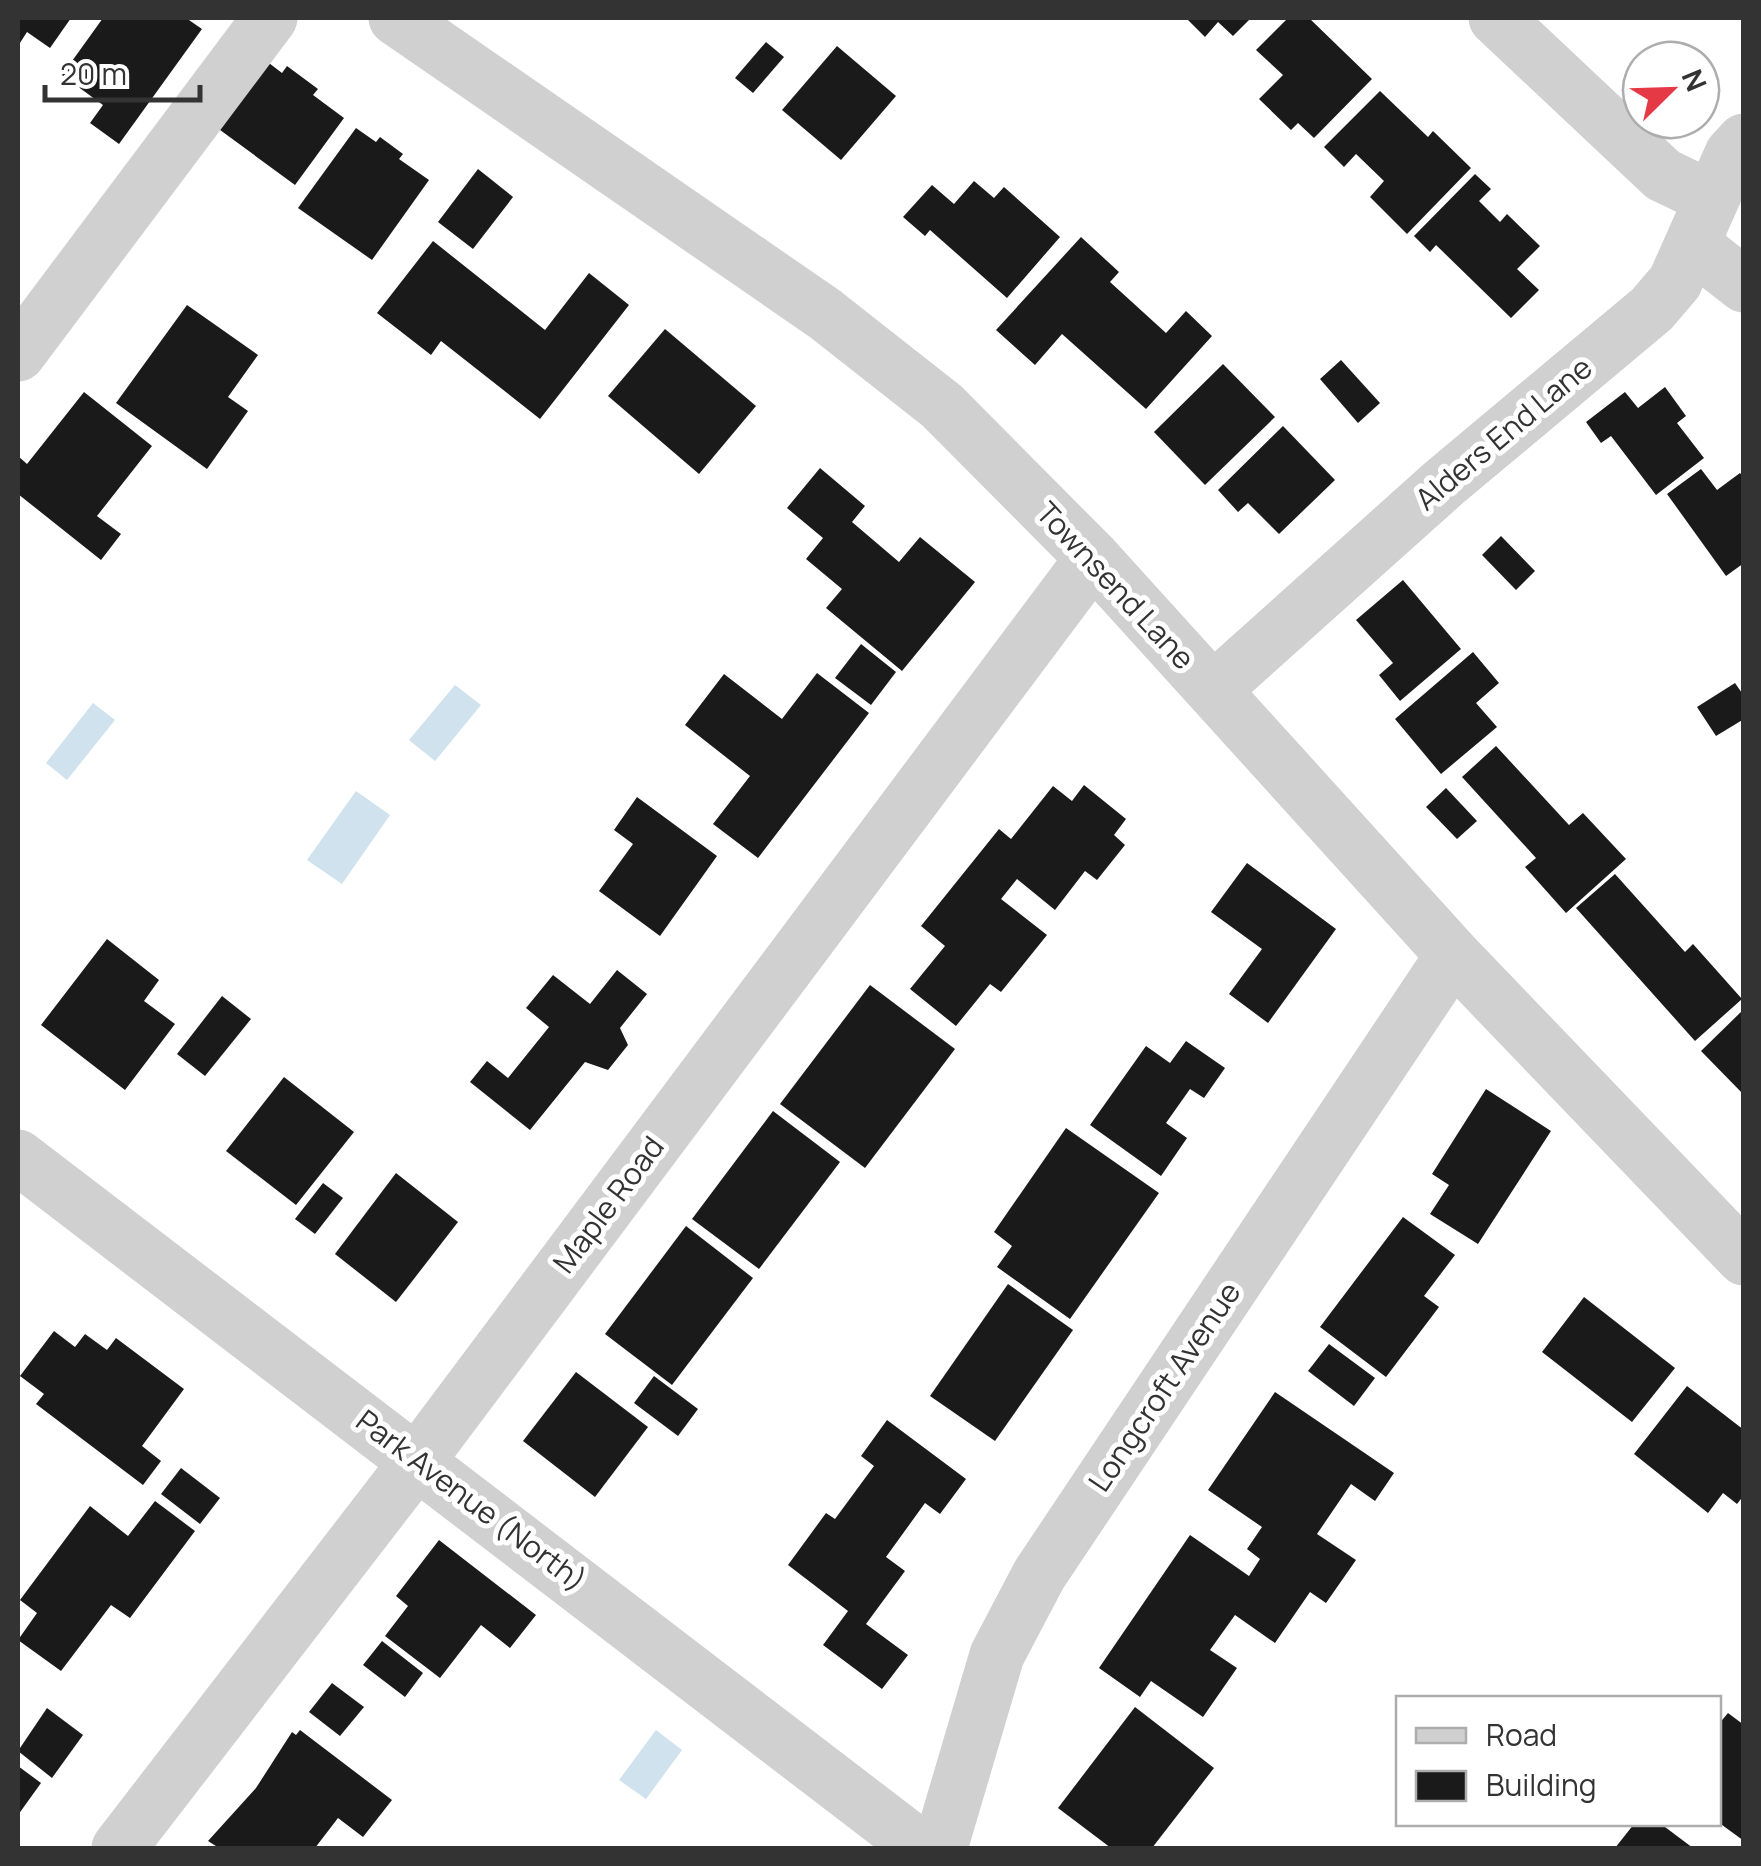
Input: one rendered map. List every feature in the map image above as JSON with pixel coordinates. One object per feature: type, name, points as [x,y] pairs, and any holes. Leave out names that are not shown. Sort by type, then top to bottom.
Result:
[{"type":"street","points":[[18,354],[270,18]]},
{"type":"street","name":"Townsend Lane","points":[[396,18],[825,314],[942,406],[1093,558],[1453,955],[1744,1258]]},
{"type":"street","points":[[1496,18],[1663,175],[1702,222],[1744,285]]},
{"type":"street","name":"Alders End Lane","points":[[1212,690],[1444,482],[1652,310],[1675,282],[1732,154],[1744,141]]},
{"type":"street","name":"Maple Road","points":[[119,1848],[418,1460],[1093,558]]},
{"type":"street","name":"Longcroft Avenue","points":[[940,1848],[997,1656],[1039,1575],[1453,955]]},
{"type":"street","name":"Park Avenue (North)","points":[[18,1157],[921,1848]]},
{"type":"water","points":[[455,685],[481,705],[435,761],[409,740]]},
{"type":"water","points":[[93,703],[115,720],[67,780],[46,763]]},
{"type":"water","points":[[356,791],[390,815],[342,884],[307,860]]},
{"type":"water","points":[[656,1730],[682,1750],[646,1799],[619,1780]]},
{"type":"building","points":[[18,18],[71,18],[50,48],[27,32],[18,46]]},
{"type":"building","points":[[103,18],[186,18],[202,29],[119,144],[90,123],[103,105],[62,75]]},
{"type":"building","points":[[1186,18],[1251,18],[1233,36],[1218,22],[1205,37]]},
{"type":"building","points":[[1288,18],[1309,18],[1372,79],[1314,138],[1298,123],[1291,130],[1259,99],[1283,75],[1256,50]]},
{"type":"building","points":[[766,42],[784,57],[753,93],[735,78]]},
{"type":"building","points":[[837,46],[896,96],[841,160],[782,110]]},
{"type":"building","points":[[265,60],[282,73],[287,66],[318,89],[313,95],[344,118],[295,185],[216,127]]},
{"type":"building","points":[[1380,91],[1428,137],[1433,131],[1471,168],[1407,234],[1370,197],[1384,181],[1356,154],[1344,167],[1324,147]]},
{"type":"building","points":[[356,128],[376,142],[380,137],[403,154],[399,159],[429,180],[372,260],[298,208]]},
{"type":"building","points":[[478,169],[513,197],[473,249],[438,222]]},
{"type":"building","points":[[1475,174],[1491,189],[1479,201],[1500,222],[1507,214],[1540,246],[1517,269],[1539,290],[1511,318],[1436,245],[1430,252],[1414,236]]},
{"type":"building","points":[[974,181],[994,198],[1004,187],[1060,237],[1007,298],[930,230],[925,236],[903,217],[932,185],[954,204]]},
{"type":"building","points":[[1081,237],[1119,272],[1110,282],[1166,333],[1186,311],[1212,336],[1146,409],[1062,334],[1035,365],[996,330]]},
{"type":"building","points":[[433,241],[545,330],[589,273],[629,305],[540,419],[441,341],[431,355],[377,313]]},
{"type":"building","points":[[187,305],[258,355],[228,397],[248,411],[207,469],[116,403]]},
{"type":"building","points":[[665,329],[756,406],[699,474],[608,396]]},
{"type":"building","points":[[1341,360],[1380,403],[1358,423],[1320,379]]},
{"type":"building","points":[[1223,364],[1275,417],[1205,485],[1154,432]]},
{"type":"building","points":[[1665,387],[1686,416],[1677,423],[1704,458],[1656,495],[1611,436],[1601,443],[1586,422],[1625,392],[1638,408]]},
{"type":"building","points":[[84,392],[152,446],[97,516],[121,534],[101,560],[18,494],[18,456],[27,464]]},
{"type":"building","points":[[1283,426],[1335,480],[1279,534],[1248,503],[1238,512],[1218,490]]},
{"type":"building","points":[[820,468],[865,506],[852,522],[899,562],[920,537],[975,582],[902,671],[826,608],[842,589],[806,559],[823,538],[787,508]]},
{"type":"building","points":[[1701,469],[1717,490],[1740,473],[1744,478],[1744,563],[1726,576],[1667,494]]},
{"type":"building","points":[[1501,536],[1535,571],[1516,590],[1482,555]]},
{"type":"building","points":[[1403,580],[1461,649],[1400,701],[1379,675],[1393,663],[1356,620]]},
{"type":"building","points":[[861,644],[896,672],[871,705],[835,678]]},
{"type":"building","points":[[1473,652],[1499,683],[1476,703],[1497,727],[1441,774],[1395,719]]},
{"type":"building","points":[[817,673],[869,713],[758,858],[713,824],[750,776],[685,725],[724,674],[782,719]]},
{"type":"building","points":[[1735,683],[1744,696],[1744,719],[1716,736],[1697,707]]},
{"type":"building","points":[[1496,746],[1569,825],[1583,813],[1626,859],[1566,913],[1525,867],[1536,858],[1462,777]]},
{"type":"building","points":[[1084,785],[1126,819],[1114,835],[1125,845],[1097,880],[1085,871],[1055,910],[1017,879],[1001,899],[1047,935],[1001,992],[990,984],[956,1026],[910,989],[945,946],[921,926],[999,829],[1011,839],[1053,786],[1072,801]]},
{"type":"building","points":[[1446,788],[1477,821],[1457,839],[1426,807]]},
{"type":"building","points":[[637,797],[717,856],[660,936],[599,891],[633,844],[614,830]]},
{"type":"building","points":[[1247,863],[1336,929],[1268,1023],[1229,994],[1262,949],[1211,912]]},
{"type":"building","points":[[1615,874],[1685,952],[1693,944],[1742,999],[1695,1041],[1576,908]]},
{"type":"building","points":[[107,939],[159,980],[144,1001],[175,1024],[125,1090],[41,1025]]},
{"type":"building","points":[[617,970],[647,994],[620,1028],[628,1045],[608,1070],[585,1062],[530,1130],[470,1082],[487,1061],[508,1078],[549,1027],[526,1008],[553,975],[590,1004]]},
{"type":"building","points":[[870,985],[955,1049],[865,1168],[780,1104]]},
{"type":"building","points":[[222,996],[251,1019],[205,1076],[177,1054]]},
{"type":"building","points":[[1744,1009],[1744,1095],[1701,1051]]},
{"type":"building","points":[[1186,1041],[1225,1068],[1204,1098],[1190,1089],[1166,1123],[1187,1138],[1161,1176],[1090,1125],[1146,1046],[1170,1063]]},
{"type":"building","points":[[284,1077],[354,1132],[296,1205],[226,1151]]},
{"type":"building","points":[[1486,1089],[1551,1131],[1478,1244],[1430,1214],[1449,1185],[1432,1174]]},
{"type":"building","points":[[773,1111],[840,1162],[759,1269],[692,1219]]},
{"type":"building","points":[[1066,1128],[1159,1193],[1070,1319],[997,1267],[1012,1246],[994,1232]]},
{"type":"building","points":[[396,1173],[458,1222],[396,1302],[335,1254]]},
{"type":"building","points":[[323,1183],[343,1198],[315,1234],[295,1219]]},
{"type":"building","points":[[1403,1217],[1455,1255],[1424,1296],[1439,1307],[1386,1377],[1320,1327]]},
{"type":"building","points":[[686,1226],[753,1278],[672,1385],[605,1334]]},
{"type":"building","points":[[1008,1284],[1073,1330],[995,1441],[930,1396]]},
{"type":"building","points":[[1584,1297],[1675,1368],[1632,1422],[1542,1352]]},
{"type":"building","points":[[54,1331],[75,1347],[85,1334],[107,1350],[116,1338],[184,1389],[142,1446],[161,1461],[143,1485],[36,1404],[44,1394],[20,1376]]},
{"type":"building","points":[[1329,1344],[1375,1378],[1354,1406],[1308,1371]]},
{"type":"building","points":[[576,1372],[648,1427],[595,1497],[523,1441]]},
{"type":"building","points":[[654,1376],[698,1409],[678,1436],[634,1403]]},
{"type":"building","points":[[1687,1386],[1744,1430],[1744,1495],[1737,1504],[1723,1493],[1708,1513],[1634,1454]]},
{"type":"building","points":[[1275,1392],[1394,1473],[1375,1501],[1351,1484],[1317,1534],[1356,1560],[1326,1603],[1310,1592],[1275,1643],[1235,1615],[1210,1650],[1237,1668],[1203,1717],[1151,1681],[1140,1697],[1099,1668],[1190,1535],[1249,1576],[1260,1559],[1247,1549],[1262,1527],[1208,1490]]},
{"type":"building","points":[[887,1420],[966,1479],[940,1514],[925,1503],[886,1557],[905,1571],[866,1624],[908,1655],[882,1689],[823,1645],[848,1611],[788,1565],[826,1513],[835,1519],[874,1466],[861,1456]]},
{"type":"building","points":[[181,1468],[220,1498],[200,1524],[161,1494]]},
{"type":"building","points":[[155,1501],[195,1531],[130,1618],[111,1605],[61,1671],[18,1640],[37,1613],[20,1600],[90,1506],[128,1536]]},
{"type":"building","points":[[439,1540],[536,1615],[510,1648],[481,1625],[440,1678],[385,1636],[408,1606],[396,1596]]},
{"type":"building","points":[[382,1641],[423,1673],[405,1697],[363,1665]]},
{"type":"building","points":[[332,1683],[364,1707],[340,1736],[309,1712]]},
{"type":"building","points":[[1135,1707],[1214,1768],[1152,1848],[1111,1848],[1058,1808]]},
{"type":"building","points":[[47,1708],[83,1735],[52,1778],[18,1751]]},
{"type":"building","points":[[1728,1713],[1744,1725],[1744,1841],[1721,1824],[1721,1721]]},
{"type":"building","points":[[300,1730],[392,1800],[363,1837],[338,1818],[315,1848],[219,1848],[208,1841],[256,1788],[292,1732],[296,1735]]},
{"type":"building","points":[[18,1766],[41,1783],[18,1815]]},
{"type":"building","points":[[1632,1826],[1664,1826],[1693,1848],[1615,1848]]}]
